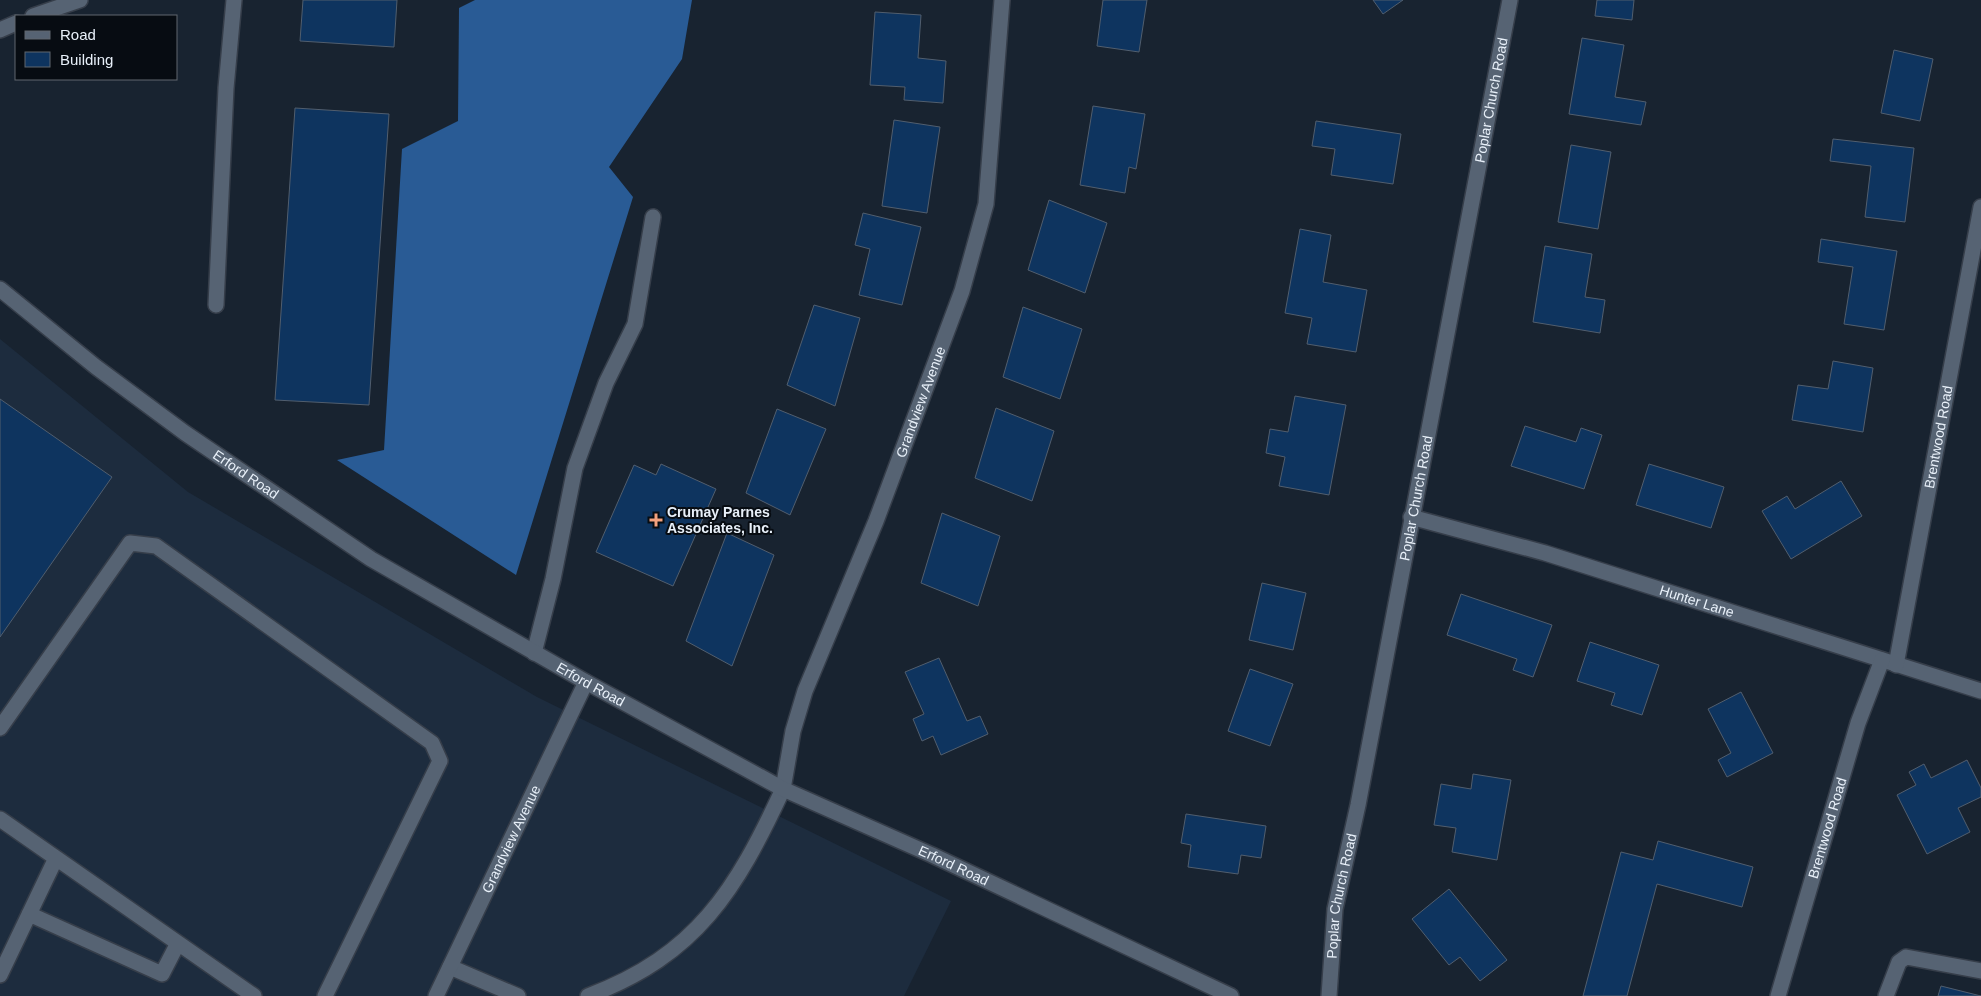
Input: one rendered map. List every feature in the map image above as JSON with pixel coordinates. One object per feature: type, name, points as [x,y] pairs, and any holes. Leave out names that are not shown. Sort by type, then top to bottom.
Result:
[{"type":"street","points":[[36,15],[80,0]]},
{"type":"street","points":[[216,305],[226,88],[234,0]]},
{"type":"street","name":"Grandview Avenue","points":[[588,996],[611,987],[652,965],[698,929],[726,896],[767,823],[783,789],[793,731],[805,691],[876,521],[964,282],[986,204],[1002,0]]},
{"type":"street","name":"Poplar Church Road","points":[[1329,996],[1335,909],[1359,795],[1510,0]]},
{"type":"street","points":[[0,30],[15,23]]},
{"type":"street","name":"Brentwood Road","points":[[1778,996],[1858,723],[1889,663],[1981,207]]},
{"type":"street","points":[[534,653],[554,579],[575,468],[606,383],[635,324],[653,217]]},
{"type":"street","name":"Erford Road","points":[[0,288],[96,367],[185,433],[371,559],[534,653],[783,789],[932,856],[1231,996]]},
{"type":"street","name":"Hunter Lane","points":[[1411,517],[1545,553],[1981,691]]},
{"type":"street","points":[[0,728],[130,543],[156,546],[432,743],[440,761],[325,996]]},
{"type":"street","name":"Grandview Avenue","points":[[436,996],[586,682]]},
{"type":"street","points":[[0,819],[254,996]]},
{"type":"street","points":[[0,974],[56,858]]},
{"type":"street","points":[[29,914],[162,974],[178,943]]},
{"type":"street","points":[[1886,996],[1899,962],[1906,957],[1981,971]]},
{"type":"street","points":[[450,967],[518,996]]},
{"type":"shaded area","points":[[475,0],[692,0],[682,59],[609,167],[633,197],[516,575],[337,460],[384,450],[402,149],[458,121],[459,8]]},
{"type":"shaded area","points":[[0,339],[188,492],[537,697],[951,901],[904,996],[0,996]]},
{"type":"building","points":[[303,0],[397,0],[394,47],[300,41]]},
{"type":"building","points":[[1103,0],[1147,0],[1139,52],[1097,46]]},
{"type":"building","points":[[1373,0],[1403,0],[1383,14]]},
{"type":"building","points":[[1597,0],[1634,0],[1632,20],[1595,16]]},
{"type":"building","points":[[875,12],[921,15],[918,58],[946,61],[943,103],[904,100],[905,87],[870,85]]},
{"type":"building","points":[[1582,38],[1624,45],[1615,97],[1646,102],[1641,125],[1569,114]]},
{"type":"building","points":[[1894,50],[1933,59],[1920,121],[1881,113]]},
{"type":"building","points":[[1093,106],[1145,114],[1136,169],[1129,167],[1125,193],[1080,185]]},
{"type":"building","points":[[295,108],[389,114],[369,405],[275,400]]},
{"type":"building","points":[[894,120],[940,127],[927,213],[882,206]]},
{"type":"building","points":[[1316,121],[1401,134],[1393,184],[1331,175],[1335,149],[1312,146]]},
{"type":"building","points":[[1833,139],[1914,148],[1905,222],[1865,217],[1871,166],[1830,161]]},
{"type":"building","points":[[1571,145],[1611,152],[1598,229],[1558,222]]},
{"type":"building","points":[[1049,200],[1107,223],[1085,293],[1028,270]]},
{"type":"building","points":[[863,213],[921,227],[902,305],[859,295],[870,249],[855,245]]},
{"type":"building","points":[[1300,229],[1331,235],[1323,282],[1367,290],[1356,352],[1307,344],[1312,318],[1285,313]]},
{"type":"building","points":[[1821,239],[1897,251],[1884,330],[1844,324],[1853,267],[1818,262]]},
{"type":"building","points":[[1545,246],[1592,254],[1585,297],[1605,300],[1600,333],[1533,322]]},
{"type":"building","points":[[814,305],[860,318],[835,406],[787,385]]},
{"type":"building","points":[[1023,307],[1082,329],[1060,399],[1003,377]]},
{"type":"building","points":[[1833,361],[1873,368],[1863,432],[1792,420],[1798,385],[1828,389]]},
{"type":"building","points":[[1295,396],[1346,405],[1329,495],[1279,486],[1285,457],[1266,453],[1270,429],[1288,432]]},
{"type":"building","points":[[0,399],[112,477],[0,637]]},
{"type":"building","points":[[996,408],[1054,431],[1032,501],[975,478]]},
{"type":"building","points":[[777,409],[826,429],[790,515],[746,493]]},
{"type":"building","points":[[1525,426],[1576,442],[1581,428],[1602,435],[1584,489],[1511,466]]},
{"type":"building","name":"Crumay Parnes Associates, Inc.","points":[[661,464],[716,489],[673,586],[596,552],[634,465],[656,475]]},
{"type":"building","points":[[1649,464],[1724,487],[1711,528],[1636,505]]},
{"type":"building","points":[[1841,481],[1862,516],[1791,559],[1762,511],[1787,496],[1795,509]]},
{"type":"building","points":[[942,513],[1000,536],[978,606],[921,583]]},
{"type":"building","points":[[727,533],[774,555],[732,666],[686,641]]},
{"type":"building","points":[[1262,583],[1306,593],[1293,650],[1249,640]]},
{"type":"building","points":[[1461,594],[1552,625],[1533,677],[1513,670],[1517,659],[1447,635]]},
{"type":"building","points":[[1590,642],[1659,665],[1642,715],[1611,705],[1615,693],[1577,681]]},
{"type":"building","points":[[939,658],[967,721],[980,716],[988,734],[941,755],[933,736],[922,741],[913,719],[924,714],[905,672]]},
{"type":"building","points":[[1250,669],[1293,684],[1270,746],[1228,731]]},
{"type":"building","points":[[1741,692],[1773,753],[1727,777],[1718,760],[1731,753],[1708,709]]},
{"type":"building","points":[[1967,760],[1981,788],[1981,797],[1958,808],[1970,832],[1927,854],[1897,795],[1916,785],[1909,772],[1924,764],[1931,778]]},
{"type":"building","points":[[1473,774],[1511,780],[1497,860],[1452,852],[1456,828],[1434,825],[1441,784],[1471,789]]},
{"type":"building","points":[[1186,814],[1266,826],[1261,858],[1241,855],[1238,874],[1188,867],[1191,845],[1181,843]]},
{"type":"building","points":[[1658,841],[1753,867],[1742,907],[1657,884],[1627,996],[1583,996],[1621,852],[1653,860]]},
{"type":"building","points":[[1449,889],[1507,960],[1480,981],[1460,957],[1449,965],[1412,919]]},
{"type":"building","points":[[1941,986],[1981,996],[1938,996]]},
{"type":"place","name":"Crumay Parnes Associates, Inc.","points":[[656,520]]}]
